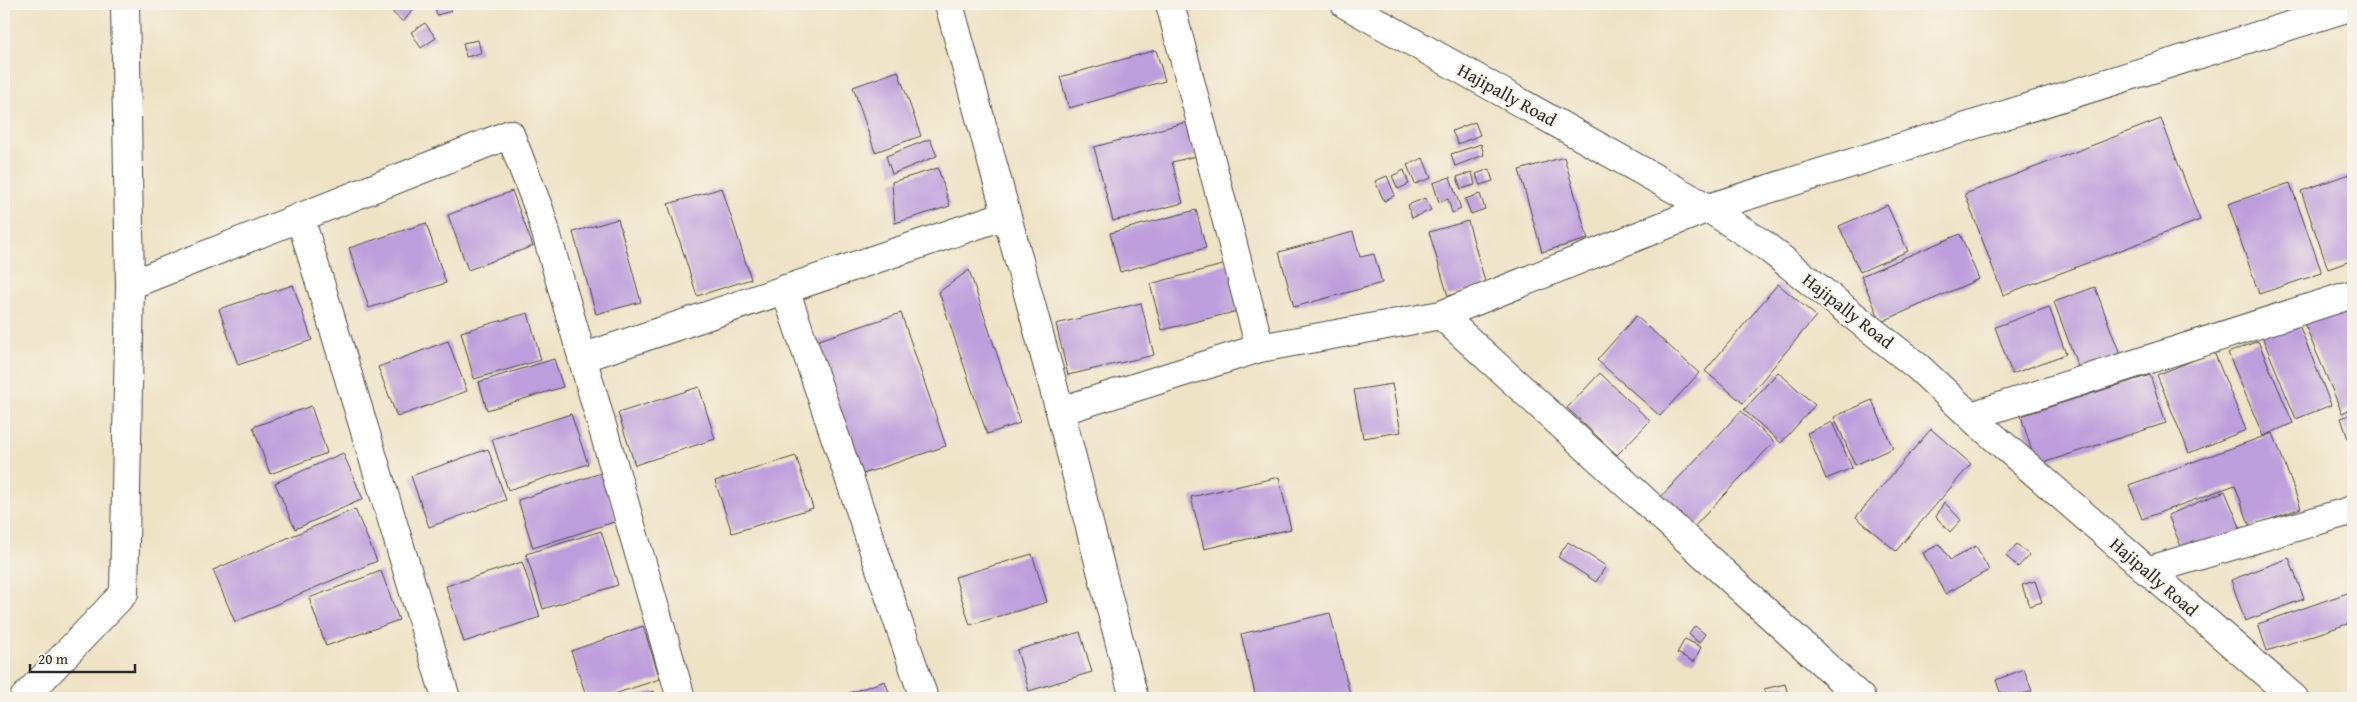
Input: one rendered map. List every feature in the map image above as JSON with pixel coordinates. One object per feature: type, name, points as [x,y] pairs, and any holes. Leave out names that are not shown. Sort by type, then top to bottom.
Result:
[{"type":"street","points":[[24,698],[124,592],[130,285],[125,4]]},
{"type":"street","points":[[949,4],[1060,411],[1134,698]]},
{"type":"street","points":[[1170,4],[1260,348]]},
{"type":"street","name":"Hajipally Road","points":[[1345,4],[1708,208],[1762,244],[1918,367],[2147,571],[2294,698]]},
{"type":"street","points":[[1060,411],[1260,348],[1441,315],[1708,208],[2352,12]]},
{"type":"street","points":[[130,285],[510,134],[540,212],[681,698]]},
{"type":"street","points":[[582,358],[1006,215]]},
{"type":"street","points":[[300,217],[446,698]]},
{"type":"street","points":[[785,290],[924,698]]},
{"type":"street","points":[[1971,416],[2353,294]]},
{"type":"street","points":[[1441,315],[1861,698]]},
{"type":"street","points":[[2147,571],[2353,510]]},
{"type":"building","points":[[400,4],[412,4],[415,7],[403,22],[393,13]]},
{"type":"building","points":[[434,4],[449,4],[451,11],[437,15]]},
{"type":"building","points":[[425,23],[436,38],[421,48],[411,32]]},
{"type":"building","points":[[478,40],[481,53],[466,57],[463,43]]},
{"type":"building","points":[[1156,50],[1165,81],[1069,108],[1060,77]]},
{"type":"building","points":[[898,71],[921,136],[875,152],[853,87]]},
{"type":"building","points":[[2161,119],[2200,220],[2003,295],[1965,194]]},
{"type":"building","points":[[1187,122],[1196,156],[1172,162],[1183,203],[1113,221],[1094,147]]},
{"type":"building","points":[[1475,122],[1480,135],[1458,144],[1452,131]]},
{"type":"building","points":[[930,139],[937,156],[892,174],[886,156]]},
{"type":"building","points":[[1481,144],[1484,155],[1455,166],[1451,154]]},
{"type":"building","points":[[1564,157],[1588,239],[1542,252],[1519,170]]},
{"type":"building","points":[[1423,158],[1431,178],[1415,184],[1407,165]]},
{"type":"building","points":[[938,168],[950,206],[895,223],[892,182]]},
{"type":"building","points":[[1489,169],[1493,181],[1480,185],[1476,174]]},
{"type":"building","points":[[1404,170],[1409,184],[1398,189],[1392,176]]},
{"type":"building","points":[[1472,172],[1475,185],[1461,189],[1457,177]]},
{"type":"building","points":[[2349,174],[2353,186],[2353,260],[2328,269],[2301,191]]},
{"type":"building","points":[[1387,176],[1395,195],[1384,201],[1375,181]]},
{"type":"building","points":[[1450,177],[1461,209],[1452,213],[1448,199],[1439,202],[1433,183]]},
{"type":"building","points":[[2290,183],[2322,273],[2259,294],[2228,204]]},
{"type":"building","points":[[722,188],[751,279],[697,296],[668,204]]},
{"type":"building","points":[[512,191],[533,246],[468,270],[448,215]]},
{"type":"building","points":[[1480,194],[1485,209],[1471,214],[1465,199]]},
{"type":"building","points":[[1425,198],[1431,210],[1412,218],[1408,205]]},
{"type":"building","points":[[1887,205],[1908,251],[1860,272],[1839,226]]},
{"type":"building","points":[[1196,210],[1206,248],[1120,272],[1110,233]]},
{"type":"building","points":[[618,219],[641,302],[596,314],[573,232]]},
{"type":"building","points":[[1468,221],[1486,285],[1448,296],[1429,232]]},
{"type":"building","points":[[426,223],[446,283],[369,308],[349,248]]},
{"type":"building","points":[[1353,232],[1360,257],[1374,254],[1382,283],[1294,307],[1279,252]]},
{"type":"building","points":[[1960,234],[1979,279],[1881,322],[1861,276]]},
{"type":"building","points":[[1234,262],[1246,309],[1162,330],[1150,284]]},
{"type":"building","points":[[969,270],[1020,423],[987,434],[939,292]]},
{"type":"building","points":[[1778,284],[1816,316],[1743,403],[1705,371]]},
{"type":"building","points":[[293,285],[312,340],[238,365],[219,309]]},
{"type":"building","points":[[2095,287],[2122,360],[2081,375],[2054,302]]},
{"type":"building","points":[[1141,303],[1154,355],[1068,375],[1056,324]]},
{"type":"building","points":[[2049,307],[2066,354],[2012,374],[1995,327]]},
{"type":"building","points":[[2353,308],[2353,408],[2342,413],[2304,323]]},
{"type":"building","points":[[528,313],[541,360],[474,379],[461,332]]},
{"type":"building","points":[[901,313],[946,446],[860,475],[816,341]]},
{"type":"building","points":[[1636,316],[1699,373],[1660,416],[1597,360]]},
{"type":"building","points":[[2297,320],[2331,405],[2296,419],[2261,334]]},
{"type":"building","points":[[448,341],[467,391],[397,417],[378,367]]},
{"type":"building","points":[[2258,341],[2293,423],[2263,436],[2228,353]]},
{"type":"building","points":[[2214,352],[2246,430],[2189,453],[2157,375]]},
{"type":"building","points":[[554,359],[563,387],[487,410],[479,382]]},
{"type":"building","points":[[1778,372],[1815,405],[1781,443],[1744,410]]},
{"type":"building","points":[[1600,373],[1650,421],[1617,455],[1567,408]]},
{"type":"building","points":[[2150,375],[2166,423],[2036,465],[2021,416]]},
{"type":"building","points":[[1392,384],[1401,432],[1363,438],[1354,390]]},
{"type":"building","points":[[699,387],[715,439],[635,465],[618,413]]},
{"type":"building","points":[[1872,400],[1893,448],[1855,465],[1834,417]]},
{"type":"building","points":[[311,406],[327,453],[270,474],[253,427]]},
{"type":"building","points":[[1741,411],[1774,442],[1691,530],[1658,500]]},
{"type":"building","points":[[571,414],[588,464],[508,490],[492,439]]},
{"type":"building","points":[[2353,414],[2353,454],[2341,418]]},
{"type":"building","points":[[1832,422],[1852,468],[1826,479],[1807,433]]},
{"type":"building","points":[[1931,429],[1971,464],[1896,551],[1856,517]]},
{"type":"building","points":[[2273,433],[2301,508],[2250,527],[2235,485],[2142,519],[2129,485]]},
{"type":"building","points":[[488,449],[506,500],[429,527],[411,476]]},
{"type":"building","points":[[343,453],[363,499],[295,529],[275,483]]},
{"type":"building","points":[[796,456],[813,508],[732,533],[715,481]]},
{"type":"building","points":[[601,473],[617,521],[533,548],[518,500]]},
{"type":"building","points":[[1279,477],[1291,529],[1204,549],[1191,497]]},
{"type":"building","points":[[2225,491],[2242,532],[2185,556],[2168,515]]},
{"type":"building","points":[[1944,502],[1961,520],[1950,532],[1936,517]]},
{"type":"building","points":[[355,509],[377,561],[235,622],[213,570]]},
{"type":"building","points":[[601,531],[618,585],[543,609],[526,554]]},
{"type":"building","points":[[1568,542],[1606,566],[1596,582],[1558,557]]},
{"type":"building","points":[[1940,544],[1950,560],[1976,546],[1989,570],[1945,594],[1923,553]]},
{"type":"building","points":[[2017,544],[2029,555],[2018,567],[2006,556]]},
{"type":"building","points":[[1032,554],[1047,602],[970,625],[955,577]]},
{"type":"building","points":[[2289,558],[2304,599],[2245,621],[2231,580]]},
{"type":"building","points":[[522,562],[540,617],[464,642],[446,586]]},
{"type":"building","points":[[381,571],[399,620],[326,646],[309,598]]},
{"type":"building","points":[[2035,581],[2042,602],[2029,606],[2022,585]]},
{"type":"building","points":[[2353,591],[2353,622],[2267,651],[2258,624]]},
{"type":"building","points":[[1330,613],[1351,698],[1256,698],[1241,634]]},
{"type":"building","points":[[643,626],[660,679],[602,698],[587,698],[571,651]]},
{"type":"building","points":[[1695,626],[1705,634],[1699,643],[1689,634]]},
{"type":"building","points":[[1080,632],[1092,672],[1029,691],[1017,650]]},
{"type":"building","points":[[1685,639],[1701,647],[1694,662],[1677,653]]},
{"type":"building","points":[[2024,669],[2032,691],[2010,698],[2002,698],[1996,680]]},
{"type":"building","points":[[885,681],[891,698],[834,698]]},
{"type":"building","points":[[1785,684],[1789,698],[1766,698],[1764,689]]},
{"type":"building","points":[[654,691],[656,698],[630,698]]}]
